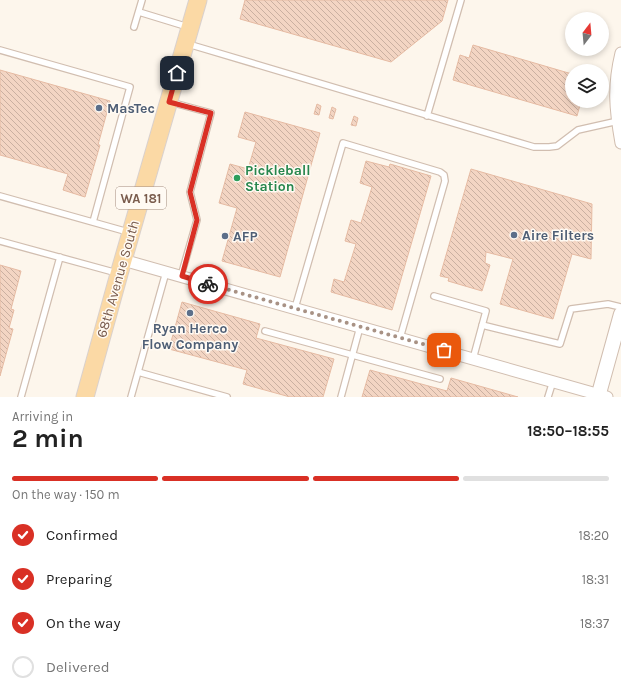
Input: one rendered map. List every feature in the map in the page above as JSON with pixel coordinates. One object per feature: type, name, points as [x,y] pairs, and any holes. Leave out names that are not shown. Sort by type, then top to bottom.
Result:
[{"type":"main road","name":"68th Avenue South","points":[[85,397],[198,0]]},
{"type":"street","points":[[621,53],[617,69],[615,96],[621,143]]},
{"type":"street","points":[[121,267],[166,272],[182,276],[601,396],[621,314]]},
{"type":"lane","points":[[134,27],[142,0]]},
{"type":"lane","points":[[427,116],[461,0]]},
{"type":"lane","points":[[138,12],[190,27]]},
{"type":"lane","points":[[186,44],[534,147],[557,146],[578,130],[618,121]]},
{"type":"lane","points":[[0,50],[130,87],[93,222]]},
{"type":"lane","points":[[169,102],[211,113],[190,192],[197,220],[182,276]]},
{"type":"lane","points":[[295,308],[343,143],[440,172],[444,175],[445,181],[400,338]]},
{"type":"lane","points":[[0,196],[131,232]]},
{"type":"lane","points":[[0,241],[60,257],[121,267]]},
{"type":"lane","points":[[21,397],[60,257]]},
{"type":"lane","points":[[131,397],[166,272]]},
{"type":"lane","points":[[434,296],[486,311],[473,359]]},
{"type":"lane","points":[[482,325],[560,344],[571,309],[608,304],[621,307]]},
{"type":"lane","points":[[341,397],[360,327]]},
{"type":"lane","points":[[265,331],[440,379]]},
{"type":"lane","points":[[138,372],[227,397]]},
{"type":"lane","points":[[548,397],[553,382]]},
{"type":"building","points":[[245,0],[448,0],[442,21],[391,62],[240,19]]},
{"type":"building","points":[[473,45],[565,72],[565,108],[579,108],[577,116],[453,80],[460,55],[469,58]]},
{"type":"building","points":[[0,70],[110,101],[98,145],[100,145],[85,197],[63,190],[68,174],[0,155]]},
{"type":"building","points":[[317,104],[321,106],[319,115],[314,114]]},
{"type":"building","points":[[332,107],[336,109],[333,119],[329,118]]},
{"type":"building","points":[[245,112],[320,133],[280,277],[222,261],[237,208],[219,203],[230,164],[248,169],[256,142],[238,137]]},
{"type":"building","points":[[354,116],[358,118],[356,126],[351,125]]},
{"type":"building","points":[[366,161],[389,167],[390,164],[431,176],[392,310],[331,292],[334,279],[344,282],[356,244],[345,241],[351,220],[361,223],[372,187],[360,183]]},
{"type":"building","points":[[471,169],[592,204],[591,259],[572,254],[553,319],[500,304],[513,259],[486,252],[485,263],[490,265],[482,291],[448,281],[449,278],[440,276]]},
{"type":"building","points":[[0,265],[21,271],[11,309],[14,310],[9,328],[13,329],[0,376]]},
{"type":"building","points":[[182,302],[260,324],[256,338],[334,359],[323,397],[290,397],[243,384],[247,370],[169,349]]},
{"type":"building","points":[[370,370],[447,391],[451,378],[518,397],[362,397]]},
{"type":"way so far","points":[[208,284],[444,350]]},
{"type":"place","name":"MasTec","points":[[99,108]]},
{"type":"place","name":"Pickleball Station","points":[[237,178]]},
{"type":"place","name":"Aire Filters","points":[[514,235]]},
{"type":"place","name":"AFP","points":[[225,236]]},
{"type":"place","name":"Ryan Herco Flow Company","points":[[190,313]]},
{"type":"route","points":[[177,73],[169,102],[211,113],[190,192],[197,220],[182,276],[208,284]]}]
